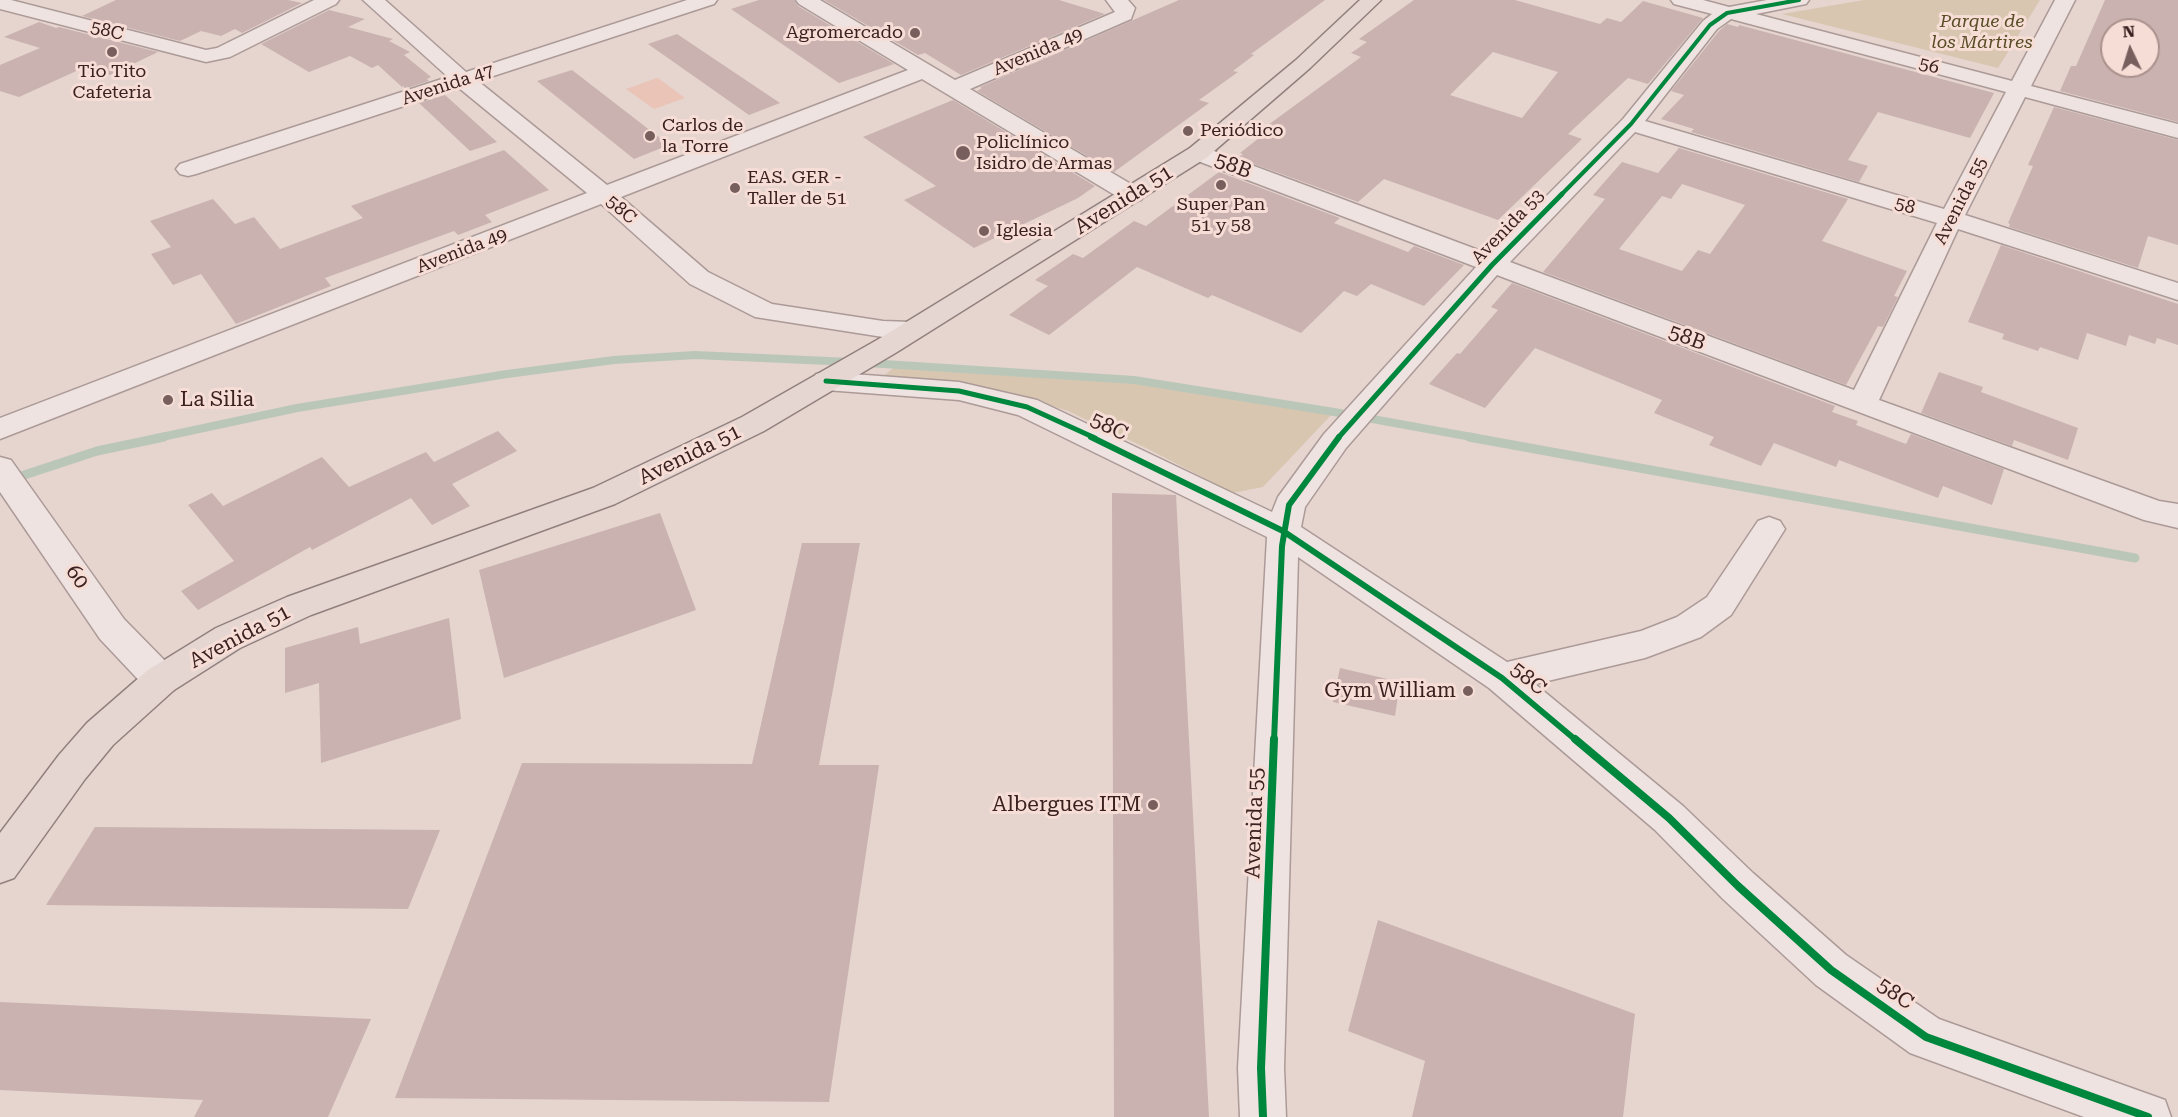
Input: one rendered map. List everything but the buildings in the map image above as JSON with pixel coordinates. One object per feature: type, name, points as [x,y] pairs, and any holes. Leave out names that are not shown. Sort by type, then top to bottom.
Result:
[{"type":"main road","name":"Avenida 51","points":[[0,865],[72,767],[100,734],[161,680],[228,638],[299,606],[604,496],[753,424],[887,346],[1198,153],[1303,64],[1371,0]]},
{"type":"street","points":[[0,17],[10,6],[40,0]]},
{"type":"street","name":"58C","points":[[10,6],[189,52],[214,56],[329,0]]},
{"type":"street","name":"58C","points":[[373,0],[463,80],[605,195],[699,278],[765,311],[883,329],[912,330]]},
{"type":"street","name":"Avenida 47","points":[[188,169],[707,0]]},
{"type":"street","points":[[806,0],[1132,195]]},
{"type":"street","name":"56","points":[[1681,0],[2178,131]]},
{"type":"street","name":"Avenida 53","points":[[1284,531],[1289,505],[1335,441],[1492,265],[1631,123],[1710,25],[1727,13],[1799,0]]},
{"type":"street","name":"Avenida 55","points":[[1862,404],[1951,219],[2065,0]]},
{"type":"street","name":"Avenida 49","points":[[952,89],[1120,8]]},
{"type":"street","name":"Avenida 49","points":[[0,429],[923,71]]},
{"type":"street","name":"58","points":[[1631,123],[1951,219],[2178,292]]},
{"type":"street","name":"58B","points":[[1198,153],[1862,404],[2155,512],[2178,516]]},
{"type":"street","name":"58C","points":[[826,381],[959,391],[1027,408],[1099,440],[1284,531],[1502,678],[1669,818],[1738,886],[1831,970],[1926,1036],[2148,1117]]},
{"type":"street","name":"60","points":[[9,480],[112,629],[161,680]]},
{"type":"street","points":[[1502,678],[1645,644],[1689,627],[1719,606],[1769,529]]},
{"type":"street","name":"Avenida 55","points":[[1263,1117],[1261,1068],[1284,531]]},
{"type":"green space","name":"Parque de los Mártires","points":[[1864,0],[2040,0],[1998,68],[1782,14]]},
{"type":"green space","points":[[897,365],[1134,380],[1334,412],[1263,487],[1233,493],[1068,411],[1031,399],[878,380]]},
{"type":"sand","points":[[658,78],[685,98],[654,109],[626,89]]},
{"type":"waterway","points":[[157,438],[297,408],[507,374],[614,360],[695,355],[851,362]]},
{"type":"waterway","points":[[868,363],[1134,380],[1477,438]]},
{"type":"waterway","points":[[0,483],[97,451],[164,437]]},
{"type":"waterway","points":[[1469,437],[2135,558]]},
{"type":"cycle path","points":[[1263,1117],[1261,1068],[1282,546],[1289,505],[1335,441],[1367,404],[1492,265],[1631,124],[1710,25],[1727,13],[1799,0]]},
{"type":"cycle path","points":[[826,381],[959,391],[1027,407],[1283,531],[1502,678],[1669,818],[1738,886],[1831,970],[1926,1037],[2148,1117]]},
{"type":"place","name":"Agromercado","points":[[915,33]]},
{"type":"place","name":"Tio Tito Cafeteria","points":[[112,52]]},
{"type":"place","name":"Periódico","points":[[1188,131]]},
{"type":"place","name":"Carlos de la Torre","points":[[650,136]]},
{"type":"place","name":"Policlínico Isidro de Armas","points":[[963,153]]},
{"type":"place","name":"Super Pan 51 y 58","points":[[1221,185]]},
{"type":"place","name":"EAS. GER - Taller de 51","points":[[735,188]]},
{"type":"place","name":"Iglesia","points":[[984,231]]},
{"type":"place","name":"La Silia","points":[[168,400]]},
{"type":"place","name":"Gym William","points":[[1468,691]]},
{"type":"place","name":"Albergues ITM","points":[[1153,805]]}]
